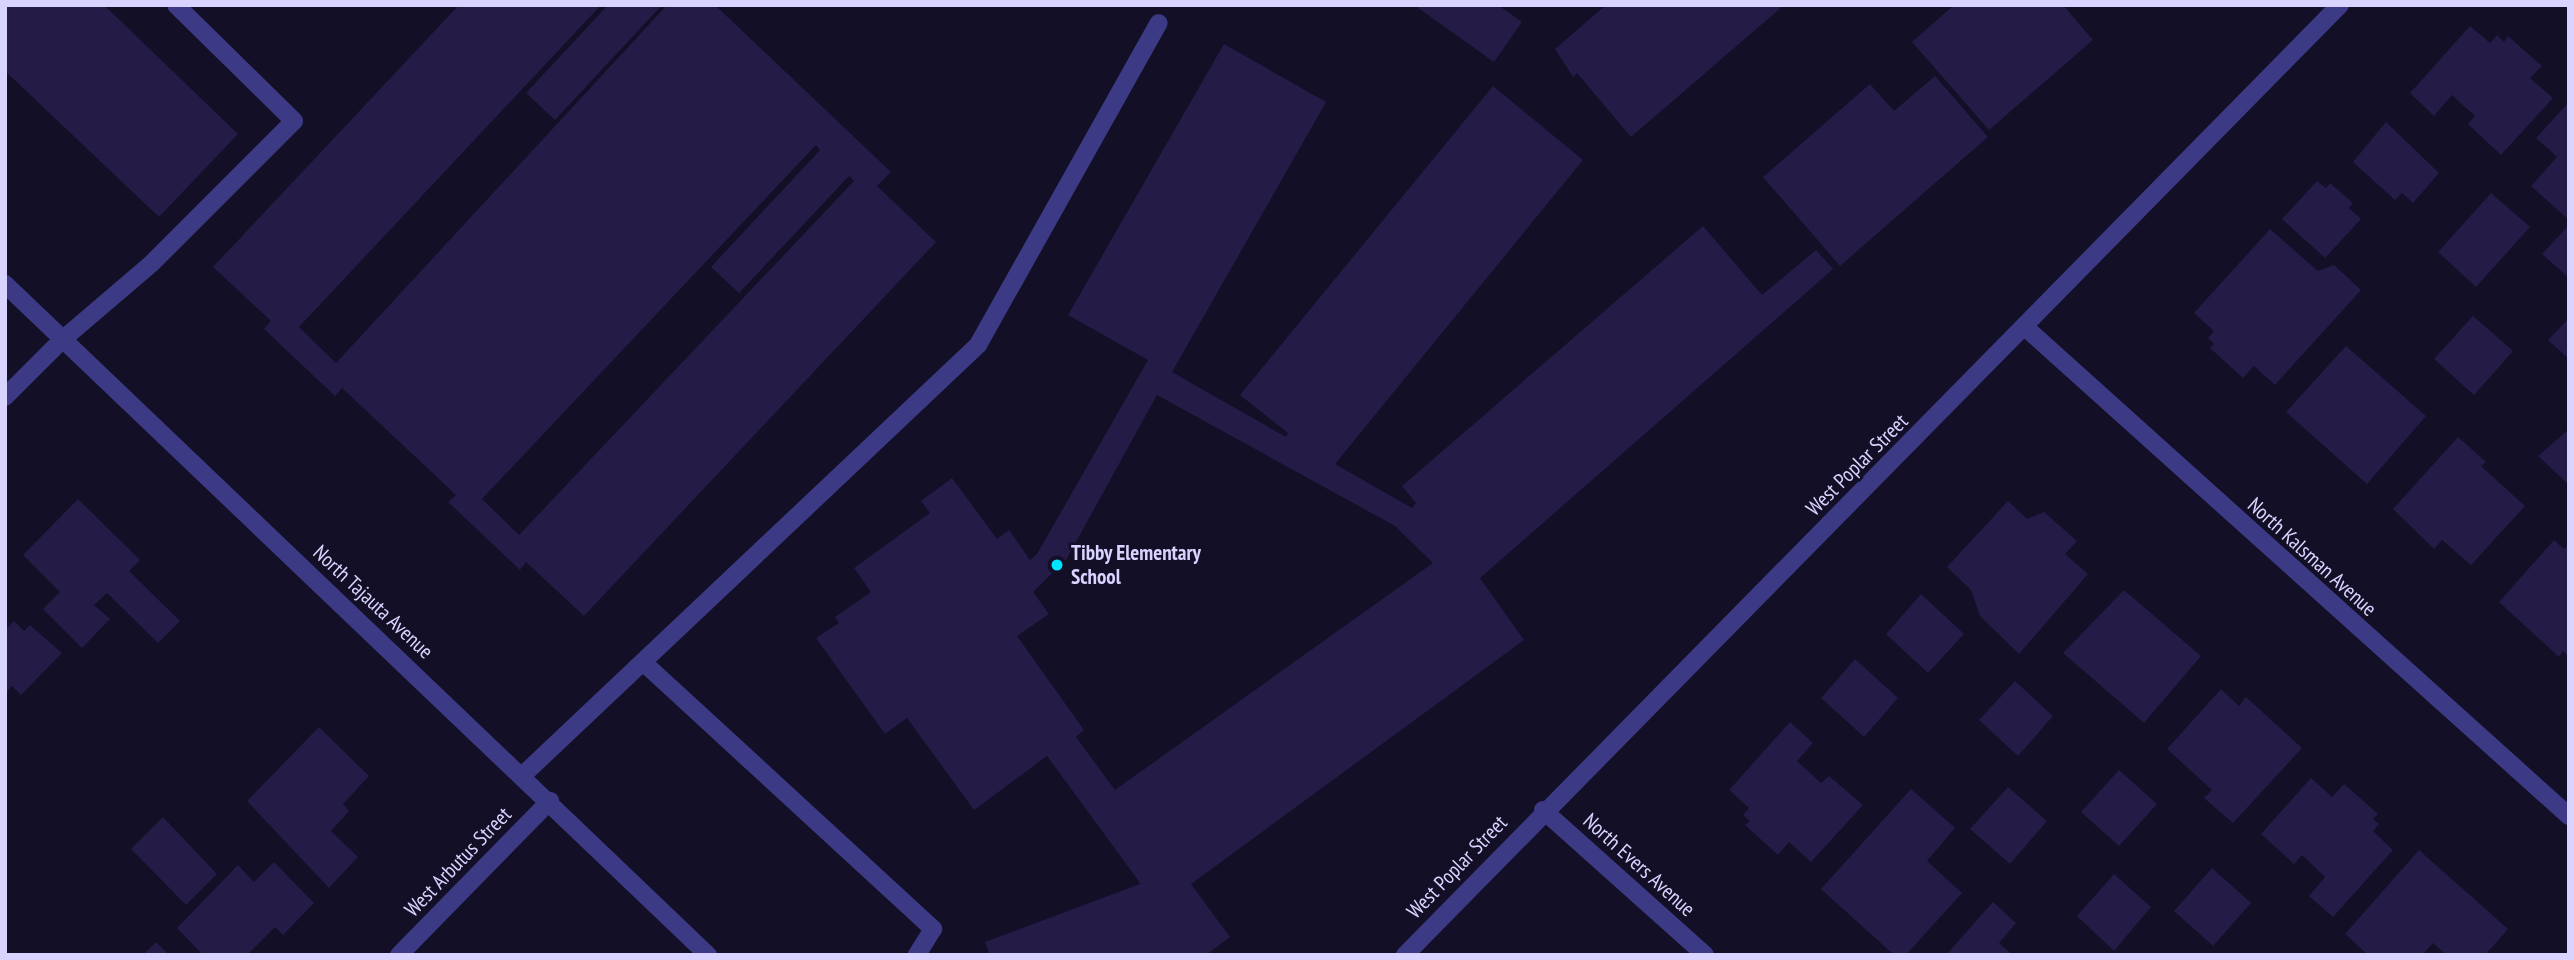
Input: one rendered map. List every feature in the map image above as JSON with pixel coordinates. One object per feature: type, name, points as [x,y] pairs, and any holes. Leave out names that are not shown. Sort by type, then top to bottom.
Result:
[{"type":"street","points":[[5,397],[62,340],[151,264],[294,121],[176,5]]},
{"type":"street","name":"West Poplar Street","points":[[1405,955],[1543,810],[2026,328],[2340,5]]},
{"type":"street","points":[[523,775],[978,345],[1160,23]]},
{"type":"street","name":"North Tajauta Avenue","points":[[5,284],[523,775],[708,955]]},
{"type":"street","name":"North Kalsman Avenue","points":[[2026,328],[2569,816]]},
{"type":"street","points":[[644,663],[933,929],[917,955]]},
{"type":"street","name":"West Arbutus Street","points":[[399,955],[550,801]]},
{"type":"street","name":"North Evers Avenue","points":[[1543,810],[1704,955]]},
{"type":"building","points":[[5,5],[104,5],[238,134],[159,217],[5,71]]},
{"type":"building","points":[[459,5],[601,5],[299,327],[336,363],[667,5],[715,5],[891,172],[877,186],[936,242],[584,616],[526,562],[520,570],[448,502],[456,495],[342,388],[335,396],[264,329],[271,321],[213,267]],"holes":[[[816,145],[820,150],[711,267],[739,293],[849,176],[854,181],[519,535],[482,499]]]},
{"type":"building","points":[[608,5],[662,5],[555,120],[526,93]]},
{"type":"building","points":[[1414,5],[1498,5],[1522,22],[1494,62]]},
{"type":"building","points":[[1606,5],[1784,5],[1631,137],[1577,73],[1573,77],[1555,49]]},
{"type":"building","points":[[1954,5],[2063,5],[2093,40],[1989,130],[1912,42]]},
{"type":"building","points":[[2470,26],[2490,43],[2497,35],[2504,42],[2508,36],[2542,66],[2530,78],[2553,98],[2501,155],[2468,124],[2475,116],[2452,95],[2434,116],[2410,93]]},
{"type":"building","points":[[1224,44],[1326,102],[1172,372],[1286,437],[1288,433],[1240,395],[1493,86],[1583,160],[1335,464],[1412,508],[1416,503],[1402,486],[1703,226],[1762,295],[1816,250],[1833,269],[1480,578],[1524,640],[1191,884],[1230,937],[1206,955],[990,955],[985,942],[1140,884],[1047,756],[974,810],[907,718],[885,734],[816,638],[839,623],[835,617],[871,592],[854,568],[930,513],[921,501],[952,478],[997,539],[1009,530],[1030,560],[1037,554],[1148,360],[1068,315]],"holes":[[[1157,395],[1395,526],[1433,563],[1115,790],[1076,737],[1084,730],[1017,636],[1049,614],[1033,592],[1066,560]]]},
{"type":"building","points":[[1935,76],[1988,137],[1840,266],[1763,177],[1870,84],[1894,111]]},
{"type":"building","points":[[2569,102],[2569,220],[2531,186],[2557,157],[2536,138]]},
{"type":"building","points":[[2386,122],[2439,173],[2413,203],[2402,193],[2395,200],[2353,162]]},
{"type":"building","points":[[2317,181],[2326,188],[2330,183],[2353,203],[2349,208],[2361,219],[2325,258],[2282,219]]},
{"type":"building","points":[[2491,193],[2530,227],[2476,287],[2438,252]]},
{"type":"building","points":[[2569,225],[2569,278],[2542,254]]},
{"type":"building","points":[[2270,229],[2318,271],[2334,265],[2361,290],[2275,385],[2254,366],[2243,378],[2210,348],[2214,344],[2208,338],[2214,331],[2194,313]]},
{"type":"building","points":[[2473,316],[2513,351],[2474,395],[2434,359]]},
{"type":"building","points":[[2569,318],[2569,359],[2548,340]]},
{"type":"building","points":[[2346,346],[2426,416],[2367,484],[2286,412]]},
{"type":"building","points":[[2569,429],[2569,485],[2538,456]]},
{"type":"building","points":[[2458,437],[2486,462],[2481,466],[2525,506],[2471,565],[2442,540],[2434,549],[2393,509]]},
{"type":"building","points":[[78,499],[140,560],[129,571],[180,621],[158,643],[107,593],[94,605],[110,619],[82,648],[43,609],[60,592],[23,555]]},
{"type":"building","points":[[2008,501],[2027,519],[2044,512],[2077,541],[2065,554],[2088,574],[2019,654],[1980,616],[1971,590],[1947,567]]},
{"type":"building","points":[[2554,540],[2564,549],[2569,544],[2569,657],[2563,651],[2559,657],[2499,602]]},
{"type":"building","points":[[2124,590],[2201,656],[2144,723],[2063,653]]},
{"type":"building","points":[[1921,594],[1964,634],[1928,673],[1886,634]]},
{"type":"building","points":[[14,621],[24,631],[30,625],[62,653],[21,695],[12,686],[5,694],[5,630]]},
{"type":"building","points":[[1855,659],[1898,698],[1864,737],[1821,698]]},
{"type":"building","points":[[2015,681],[2053,716],[2018,756],[1979,720]]},
{"type":"building","points":[[2221,689],[2239,706],[2246,697],[2302,748],[2233,823],[2204,798],[2212,790],[2167,749]]},
{"type":"building","points":[[1790,722],[1813,743],[1797,761],[1821,783],[1829,776],[1863,805],[1811,862],[1789,842],[1778,855],[1745,825],[1750,821],[1743,815],[1749,808],[1729,790]]},
{"type":"building","points":[[319,727],[369,776],[343,804],[349,811],[331,831],[358,857],[329,888],[247,801]]},
{"type":"building","points":[[2119,770],[2157,804],[2119,846],[2081,812]]},
{"type":"building","points":[[2311,778],[2332,797],[2344,784],[2378,814],[2373,819],[2379,824],[2373,831],[2393,850],[2333,917],[2309,896],[2325,877],[2302,855],[2294,864],[2261,834]]},
{"type":"building","points":[[2008,787],[2047,821],[2010,864],[1970,829]]},
{"type":"building","points":[[1911,789],[1955,828],[1927,861],[1962,893],[1906,955],[1894,955],[1821,889]]},
{"type":"building","points":[[163,817],[217,874],[186,905],[131,849]]},
{"type":"building","points":[[2419,850],[2508,929],[2485,955],[2446,955],[2433,943],[2422,955],[2368,955],[2345,934]]},
{"type":"building","points":[[274,862],[314,903],[283,935],[275,927],[247,955],[203,955],[177,928],[238,865],[254,882]]},
{"type":"building","points":[[2212,868],[2251,903],[2213,946],[2174,911]]},
{"type":"building","points":[[2114,874],[2151,907],[2114,951],[2077,916]]},
{"type":"building","points":[[1993,902],[2016,923],[1999,943],[2013,955],[1946,955]]},
{"type":"building","points":[[156,942],[169,955],[143,955]]},
{"type":"place","name":"Tibby Elementary School","points":[[1057,565]]}]
